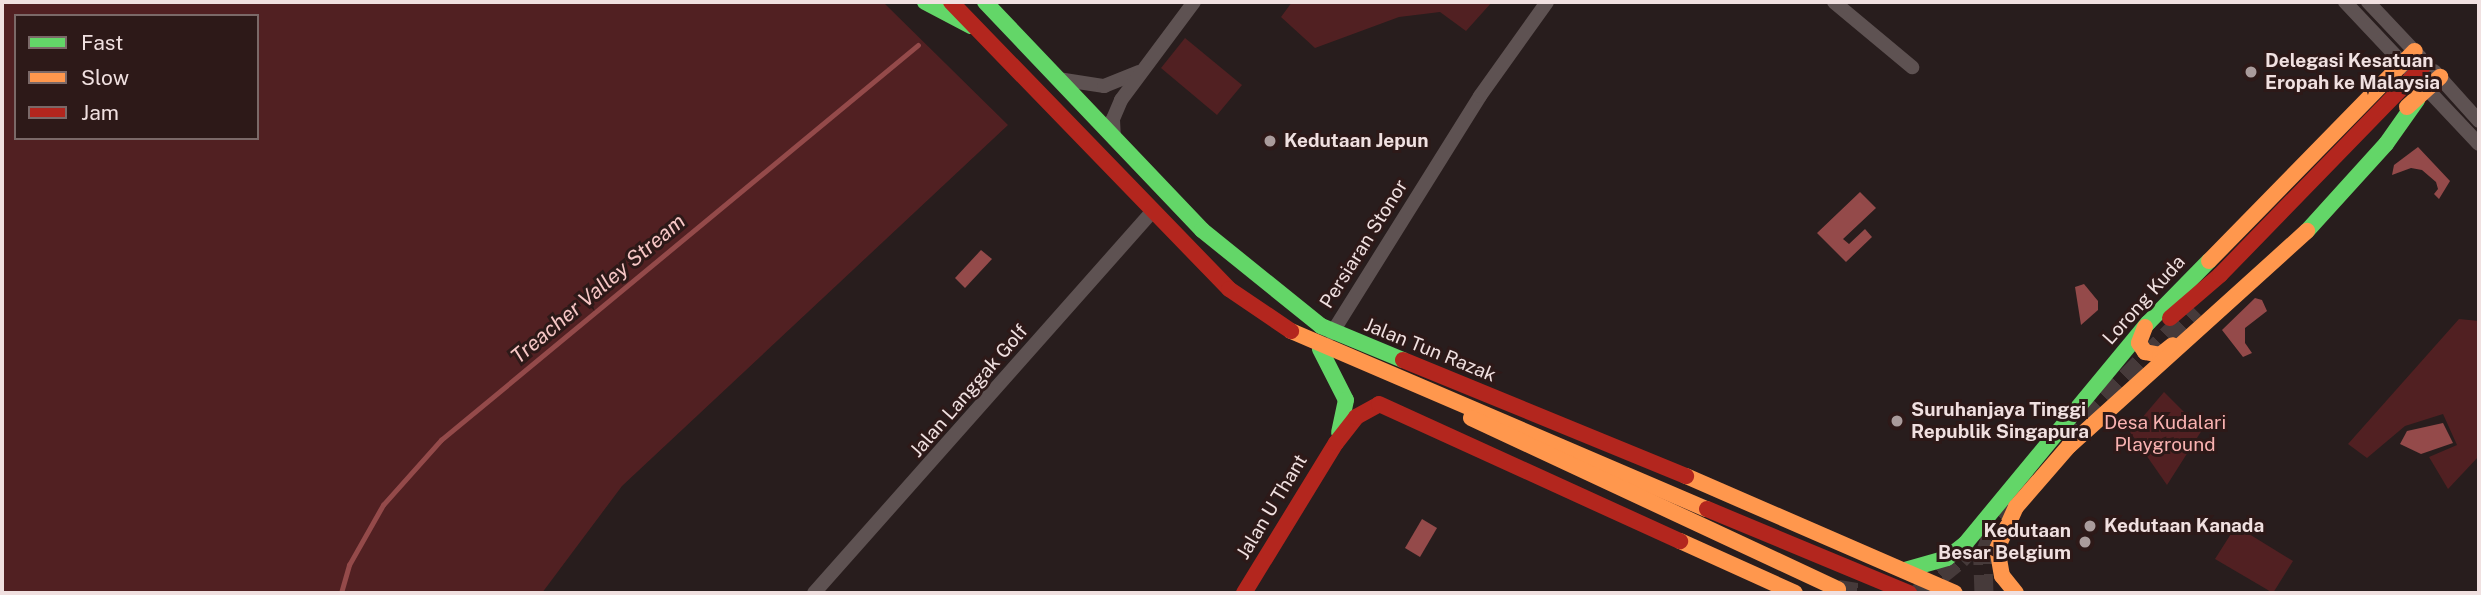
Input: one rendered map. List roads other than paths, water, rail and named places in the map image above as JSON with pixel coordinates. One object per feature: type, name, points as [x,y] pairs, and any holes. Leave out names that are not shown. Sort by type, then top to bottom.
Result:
[{"type":"street","points":[[925,2],[979,29]]},
{"type":"street","name":"Jalan Tun Razak","points":[[951,2],[1152,214],[1229,289],[1320,349],[1909,593]]},
{"type":"street","name":"Jalan Tun Razak","points":[[985,2],[1114,140],[1237,262],[1332,333],[1955,593]]},
{"type":"street","points":[[1114,140],[1115,109],[1194,2]]},
{"type":"street","name":"Persiaran Stonor","points":[[1332,333],[1480,96],[1547,2]]},
{"type":"street","points":[[1834,2],[1912,67]]},
{"type":"street","points":[[2345,2],[2479,121]]},
{"type":"street","points":[[2368,2],[2415,63]]},
{"type":"street","points":[[2171,318],[2220,275],[2415,63]]},
{"type":"street","name":"Lorong Kuda","points":[[1905,570],[1947,558],[1965,544],[2147,323],[2415,63]]},
{"type":"street","points":[[1058,79],[1104,86],[1142,69]]},
{"type":"street","points":[[2016,593],[1998,563],[1997,549],[2006,521],[2069,446],[2194,334],[2252,276],[2289,250],[2316,223],[2386,144],[2417,100],[2434,82]]},
{"type":"street","points":[[2434,82],[2479,144]]},
{"type":"street","points":[[2225,277],[2379,129],[2417,100]]},
{"type":"street","name":"Jalan Langgak Golf","points":[[814,593],[1152,214]]},
{"type":"street","points":[[2147,323],[2139,343],[2152,355],[2167,352],[2194,334]]},
{"type":"street","name":"Jalan U Thant","points":[[1320,349],[1346,400],[1336,443]]},
{"type":"street","points":[[1431,393],[1494,432],[1838,589]]},
{"type":"street","name":"Jalan U Thant","points":[[1244,593],[1336,443],[1356,417],[1372,405],[1387,405],[1795,593]]},
{"type":"street","points":[[1868,575],[1896,593]]},
{"type":"waterway","name":"Treacher Valley Stream","points":[[341,593],[349,565],[383,505],[441,440],[918,45]]},
{"type":"tunnel","points":[[2065,439],[2194,308]]},
{"type":"tunnel","points":[[1918,593],[1960,559],[2018,497]]},
{"type":"tunnel","points":[[1984,593],[1983,558],[1994,530]]},
{"type":"tunnel","points":[[1838,589],[1864,593]]},
{"type":"place","name":"Delegasi Kesatuan Eropah ke Malaysia","points":[[2251,72]]},
{"type":"place","name":"Kedutaan Jepun","points":[[1270,141]]},
{"type":"place","name":"Suruhanjaya Tinggi Republik Singapura","points":[[1897,421]]},
{"type":"place","name":"Kedutaan Kanada","points":[[2090,526]]},
{"type":"place","name":"Kedutaan Besar Belgium","points":[[2085,542]]},
{"type":"park label","name":"Desa Kudalari Playground","points":[[2165,434]]}]
